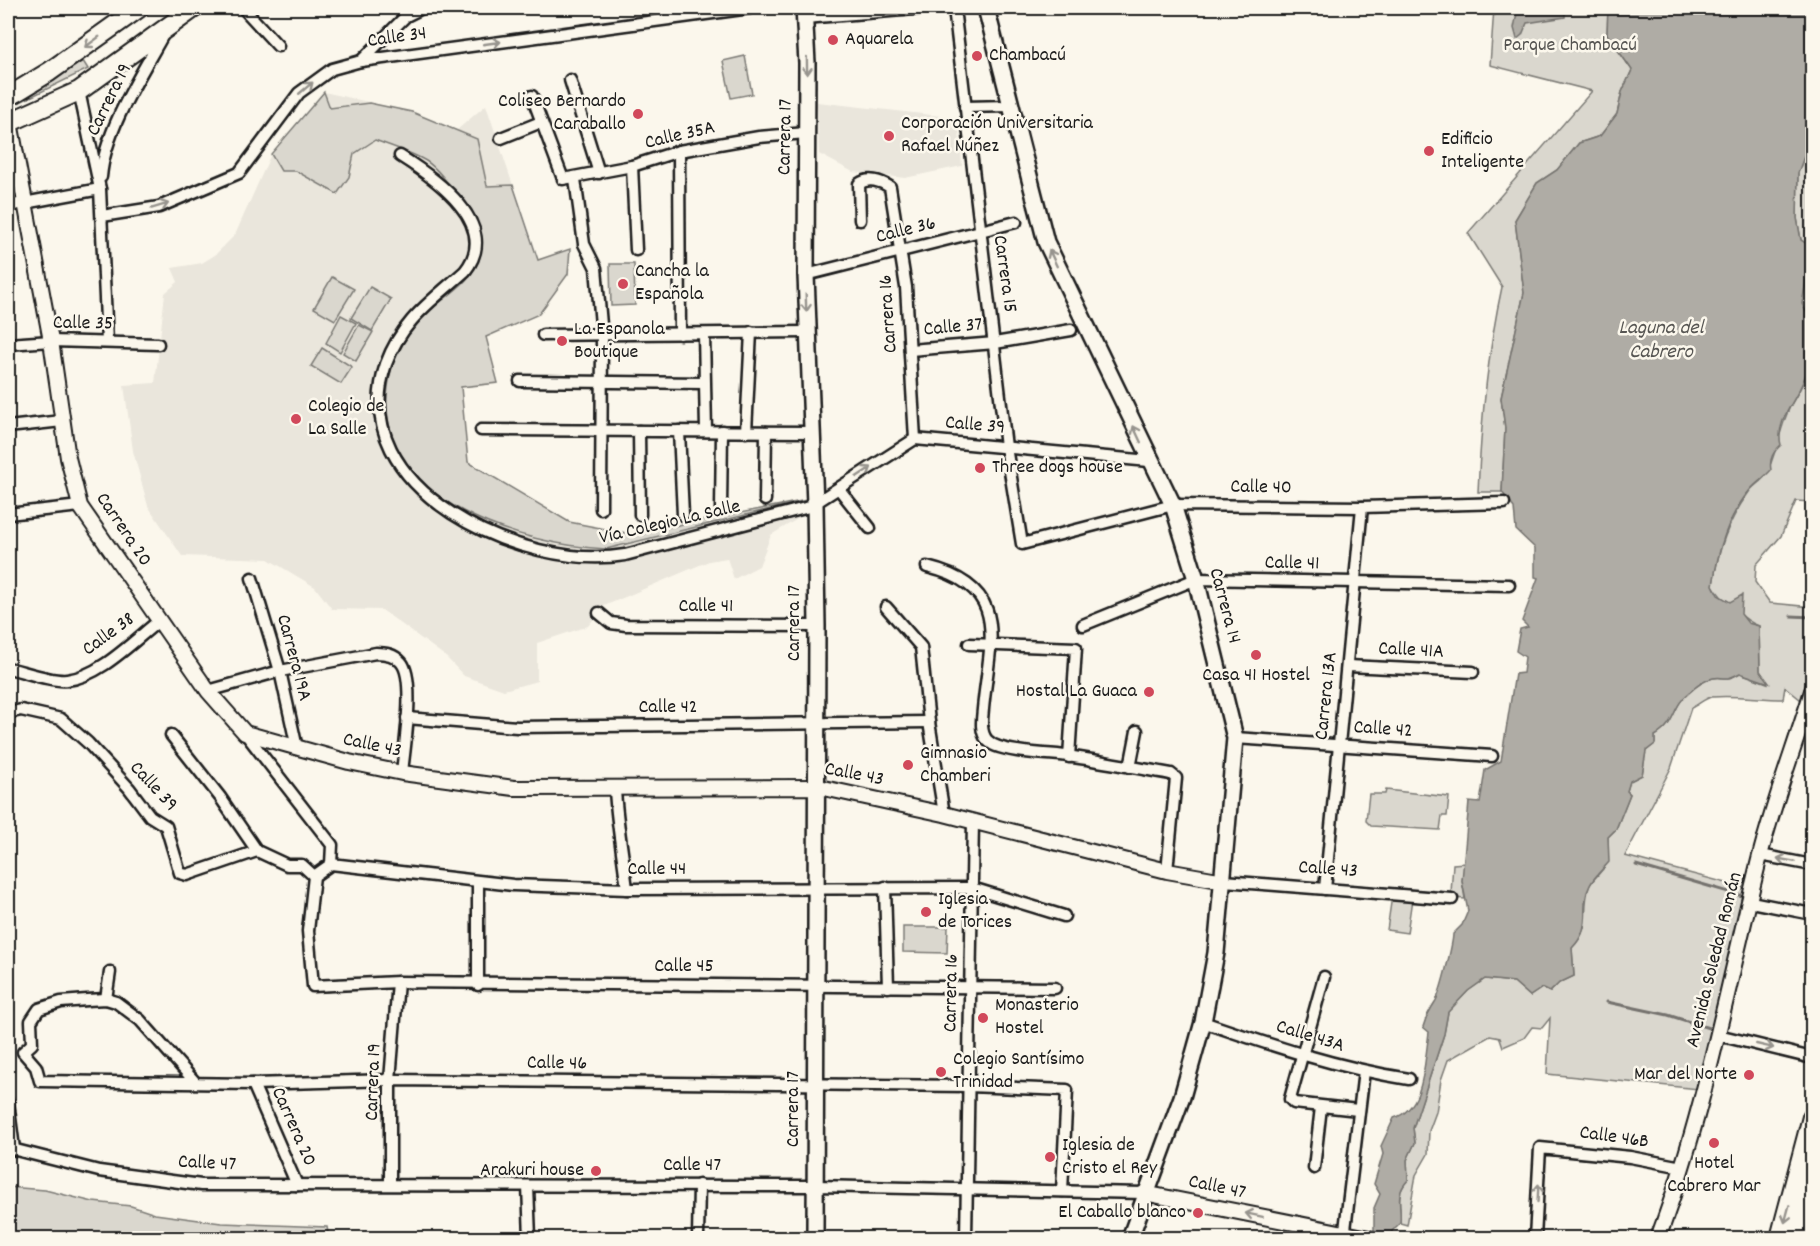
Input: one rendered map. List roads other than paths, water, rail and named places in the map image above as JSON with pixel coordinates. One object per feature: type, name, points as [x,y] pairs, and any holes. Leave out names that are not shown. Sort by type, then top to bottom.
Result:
[{"type":"highway","points":[[8,97],[49,72],[139,8]]},
{"type":"highway","points":[[9,123],[79,91],[194,8]]},
{"type":"highway","points":[[1780,1239],[1812,1116]]},
{"type":"highway","points":[[1796,1239],[1812,1178]]},
{"type":"main road","name":"Carrera 14","points":[[986,8],[1046,242],[1149,461],[1173,505],[1196,579],[1235,738],[1216,953],[1203,1022],[1182,1097],[1144,1193],[1130,1239]]},
{"type":"main road","name":"Carrera 17","points":[[804,13],[807,332],[815,504],[817,626],[815,1239]]},
{"type":"street","points":[[243,8],[278,46]]},
{"type":"street","points":[[362,61],[406,16],[422,8]]},
{"type":"street","name":"Calle 34","points":[[102,216],[159,207],[239,173],[299,93],[332,69],[362,61],[665,13],[750,8]]},
{"type":"street","points":[[804,13],[927,8]]},
{"type":"street","name":"Carrera 15","points":[[954,8],[1006,447],[1022,544]]},
{"type":"street","name":"Carrera 19","points":[[100,189],[102,162],[114,128],[166,30]]},
{"type":"street","points":[[570,80],[599,173]]},
{"type":"street","name":"Carrera 19","points":[[79,91],[100,189],[108,342]]},
{"type":"street","points":[[501,138],[541,122],[532,96]]},
{"type":"street","points":[[965,107],[1010,106]]},
{"type":"street","name":"Calle 35A","points":[[541,122],[563,179],[575,179],[632,166],[679,151],[759,137],[806,133]]},
{"type":"street","name":"Carrera 20","points":[[9,123],[51,341],[62,421],[80,506],[208,691],[246,733],[332,845],[331,864]]},
{"type":"street","points":[[679,151],[680,334]]},
{"type":"street","name":"Vía Colegio La Salle","points":[[400,156],[441,184],[476,233],[477,242],[471,263],[414,315],[396,341],[386,364],[379,394],[384,435],[400,463],[430,498],[462,522],[486,533],[549,551],[591,559],[625,555],[797,511],[815,504]]},
{"type":"street","points":[[632,166],[636,250]]},
{"type":"street","points":[[575,179],[584,244],[596,268],[602,336],[600,381],[602,509]]},
{"type":"street","name":"Carrera 16","points":[[860,220],[859,183],[864,180],[877,181],[890,187],[902,250],[915,439]]},
{"type":"street","points":[[8,206],[100,189]]},
{"type":"street","name":"Calle 36","points":[[806,275],[1016,222]]},
{"type":"street","name":"Calle 37","points":[[910,350],[995,343],[1071,330]]},
{"type":"street","points":[[746,432],[751,332]]},
{"type":"street","points":[[543,335],[807,332]]},
{"type":"street","points":[[704,334],[706,431]]},
{"type":"street","name":"Calle 35","points":[[8,344],[51,341],[158,344]]},
{"type":"street","points":[[520,381],[704,383]]},
{"type":"street","points":[[8,427],[62,421]]},
{"type":"street","points":[[482,430],[812,432]]},
{"type":"street","points":[[639,431],[640,515]]},
{"type":"street","points":[[679,431],[683,514]]},
{"type":"street","points":[[721,509],[722,431]]},
{"type":"street","points":[[765,500],[766,432]]},
{"type":"street","name":"Calle 39","points":[[815,504],[915,439],[1149,461]]},
{"type":"street","points":[[839,489],[870,528]]},
{"type":"street","name":"Calle 40","points":[[1022,544],[1173,505],[1362,507],[1504,503]]},
{"type":"street","points":[[8,514],[80,506]]},
{"type":"street","name":"Carrera 13A","points":[[1325,889],[1362,507]]},
{"type":"street","points":[[927,567],[952,573],[978,594],[992,624],[992,645],[982,718],[982,731],[987,740],[997,747],[1171,774],[1176,778],[1167,871]]},
{"type":"street","name":"Carrera 19A","points":[[252,578],[280,671],[297,748]]},
{"type":"street","name":"Calle 41","points":[[1083,625],[1087,621],[1196,579],[1509,585]]},
{"type":"street","points":[[886,607],[921,647],[929,722],[944,814]]},
{"type":"street","name":"Calle 41","points":[[599,613],[611,623],[626,625],[817,626]]},
{"type":"street","name":"Calle 38","points":[[8,668],[65,681],[82,676],[100,667],[160,620]]},
{"type":"street","points":[[969,644],[1076,648],[1069,757]]},
{"type":"street","points":[[208,691],[280,671],[376,652],[388,653],[401,661],[408,672],[402,773]]},
{"type":"street","name":"Calle 41A","points":[[1348,666],[1473,672]]},
{"type":"street","name":"Avenida Soledad Román","points":[[1658,1239],[1682,1167],[1718,1035],[1751,902],[1760,855],[1812,692]]},
{"type":"street","name":"Calle 39","points":[[8,713],[21,710],[62,719],[88,743],[129,788],[150,816],[166,826],[180,873],[187,874],[257,851]]},
{"type":"street","name":"Calle 42","points":[[407,717],[517,727],[929,722]]},
{"type":"street","points":[[1130,767],[1137,730]]},
{"type":"street","name":"Calle 43","points":[[246,733],[297,748],[402,773],[516,788],[615,790],[671,786],[815,787],[944,814],[1167,871],[1224,881],[1452,899]]},
{"type":"street","points":[[171,735],[220,797],[257,851],[287,865],[302,865],[314,876],[331,864]]},
{"type":"street","name":"Calle 42","points":[[1235,738],[1492,756]]},
{"type":"street","points":[[615,790],[617,831],[621,839],[627,889]]},
{"type":"street","name":"Carrera 16","points":[[966,1239],[973,821]]},
{"type":"street","points":[[1760,855],[1812,865]]},
{"type":"street","name":"Calle 44","points":[[331,864],[478,882],[627,889],[815,886],[972,888],[1064,916]]},
{"type":"street","name":"Calle 45","points":[[314,876],[308,931],[313,986],[398,982],[477,985],[1055,988]]},
{"type":"street","points":[[477,985],[478,882]]},
{"type":"street","points":[[885,887],[888,987]]},
{"type":"street","points":[[1751,902],[1812,914]]},
{"type":"street","points":[[110,972],[106,999],[126,1008],[140,1020],[195,1082]]},
{"type":"street","points":[[1324,977],[1291,1102],[1358,1110]]},
{"type":"street","name":"Carrera 19","points":[[390,1183],[390,1080],[398,982]]},
{"type":"street","name":"Calle 46","points":[[106,999],[61,1002],[39,1009],[31,1021],[32,1044],[22,1052],[36,1067],[40,1081],[46,1079],[133,1084],[195,1082],[253,1084],[390,1080],[968,1086],[1067,1090],[1062,1191]]},
{"type":"street","name":"Calle 43A","points":[[1203,1022],[1304,1056],[1364,1071],[1409,1079]]},
{"type":"street","points":[[1718,1035],[1812,1058]]},
{"type":"street","points":[[1347,1237],[1358,1110],[1364,1071]]},
{"type":"street","name":"Carrera 20","points":[[253,1084],[297,1185]]},
{"type":"street","points":[[8,1102],[11,1149]]},
{"type":"street","points":[[1314,1168],[1321,1107]]},
{"type":"street","name":"Calle 46B","points":[[1535,1239],[1540,1148],[1630,1157],[1682,1167]]},
{"type":"street","name":"Calle 47","points":[[11,1149],[99,1171],[201,1185],[390,1183],[528,1186],[699,1185],[1144,1193],[1347,1237],[1369,1239]]},
{"type":"street","points":[[698,1239],[699,1185]]},
{"type":"street","points":[[528,1186],[530,1239]]},
{"type":"water","points":[[1518,8],[1543,11],[1565,8],[1565,17],[1527,23],[1522,35],[1517,39],[1514,28]]},
{"type":"water","name":"Laguna del Cabrero","points":[[1608,8],[1812,8],[1812,103],[1806,151],[1798,173],[1797,218],[1801,240],[1812,247],[1802,304],[1810,319],[1812,371],[1807,370],[1800,389],[1785,416],[1781,426],[1781,445],[1772,456],[1771,470],[1750,490],[1735,511],[1721,547],[1713,585],[1718,595],[1730,602],[1742,595],[1741,614],[1748,623],[1759,626],[1760,671],[1769,683],[1740,673],[1728,678],[1707,680],[1683,698],[1667,726],[1655,736],[1655,744],[1646,751],[1642,775],[1630,781],[1627,791],[1630,794],[1616,829],[1608,837],[1609,862],[1594,879],[1587,893],[1582,932],[1572,948],[1574,976],[1559,983],[1550,992],[1542,988],[1530,996],[1514,982],[1485,979],[1468,991],[1448,1012],[1444,1034],[1413,1128],[1415,1143],[1407,1160],[1408,1180],[1400,1195],[1400,1223],[1392,1231],[1391,1238],[1374,1238],[1374,1208],[1380,1194],[1374,1184],[1383,1154],[1381,1146],[1394,1118],[1411,1106],[1421,1085],[1429,1032],[1423,1027],[1440,990],[1453,934],[1462,925],[1468,911],[1462,881],[1469,802],[1480,803],[1485,770],[1501,761],[1515,674],[1523,673],[1525,657],[1516,651],[1520,629],[1528,627],[1522,621],[1538,578],[1535,577],[1535,548],[1516,530],[1514,508],[1502,492],[1505,428],[1501,398],[1524,293],[1515,220],[1537,183],[1557,170],[1579,143],[1600,136],[1617,114],[1622,92],[1632,70],[1607,34]]},
{"type":"waterway","points":[[1791,616],[1812,617]]},
{"type":"waterway","points":[[1636,865],[1746,897]]},
{"type":"waterway","points":[[1607,1002],[1668,1015],[1715,1030]]},
{"type":"place","name":"Aquarela","points":[[833,40]]},
{"type":"place","name":"Chambacú","points":[[977,56]]},
{"type":"place","name":"Coliseo Bernardo Caraballo","points":[[638,114]]},
{"type":"place","name":"Corporación Universitaria Rafael Núñez","points":[[889,136]]},
{"type":"place","name":"Edificio Inteligente","points":[[1429,151]]},
{"type":"place","name":"Cancha la Española","points":[[623,284]]},
{"type":"place","name":"La Espanola Boutique","points":[[562,341]]},
{"type":"place","name":"Colegio de La Salle","points":[[296,419]]},
{"type":"place","name":"Three dogs house","points":[[980,468]]},
{"type":"place","name":"Casa 41 Hostel","points":[[1256,655]]},
{"type":"place","name":"Hostal La Guaca","points":[[1149,692]]},
{"type":"place","name":"Gimnasio Chamberi","points":[[908,765]]},
{"type":"place","name":"Iglesia de Torices","points":[[926,912]]},
{"type":"place","name":"Monasterio Hostel","points":[[983,1018]]},
{"type":"place","name":"Colegio Santísimo Trinidad","points":[[941,1072]]},
{"type":"place","name":"Mar del Norte","points":[[1749,1075]]},
{"type":"place","name":"Hotel Cabrero Mar","points":[[1714,1143]]},
{"type":"place","name":"Iglesia de Cristo el Rey","points":[[1050,1157]]},
{"type":"place","name":"Arakuri house","points":[[596,1171]]},
{"type":"place","name":"El Caballo blanco","points":[[1198,1213]]},
{"type":"park label","name":"Parque Chambacú","points":[[1570,46]]}]
